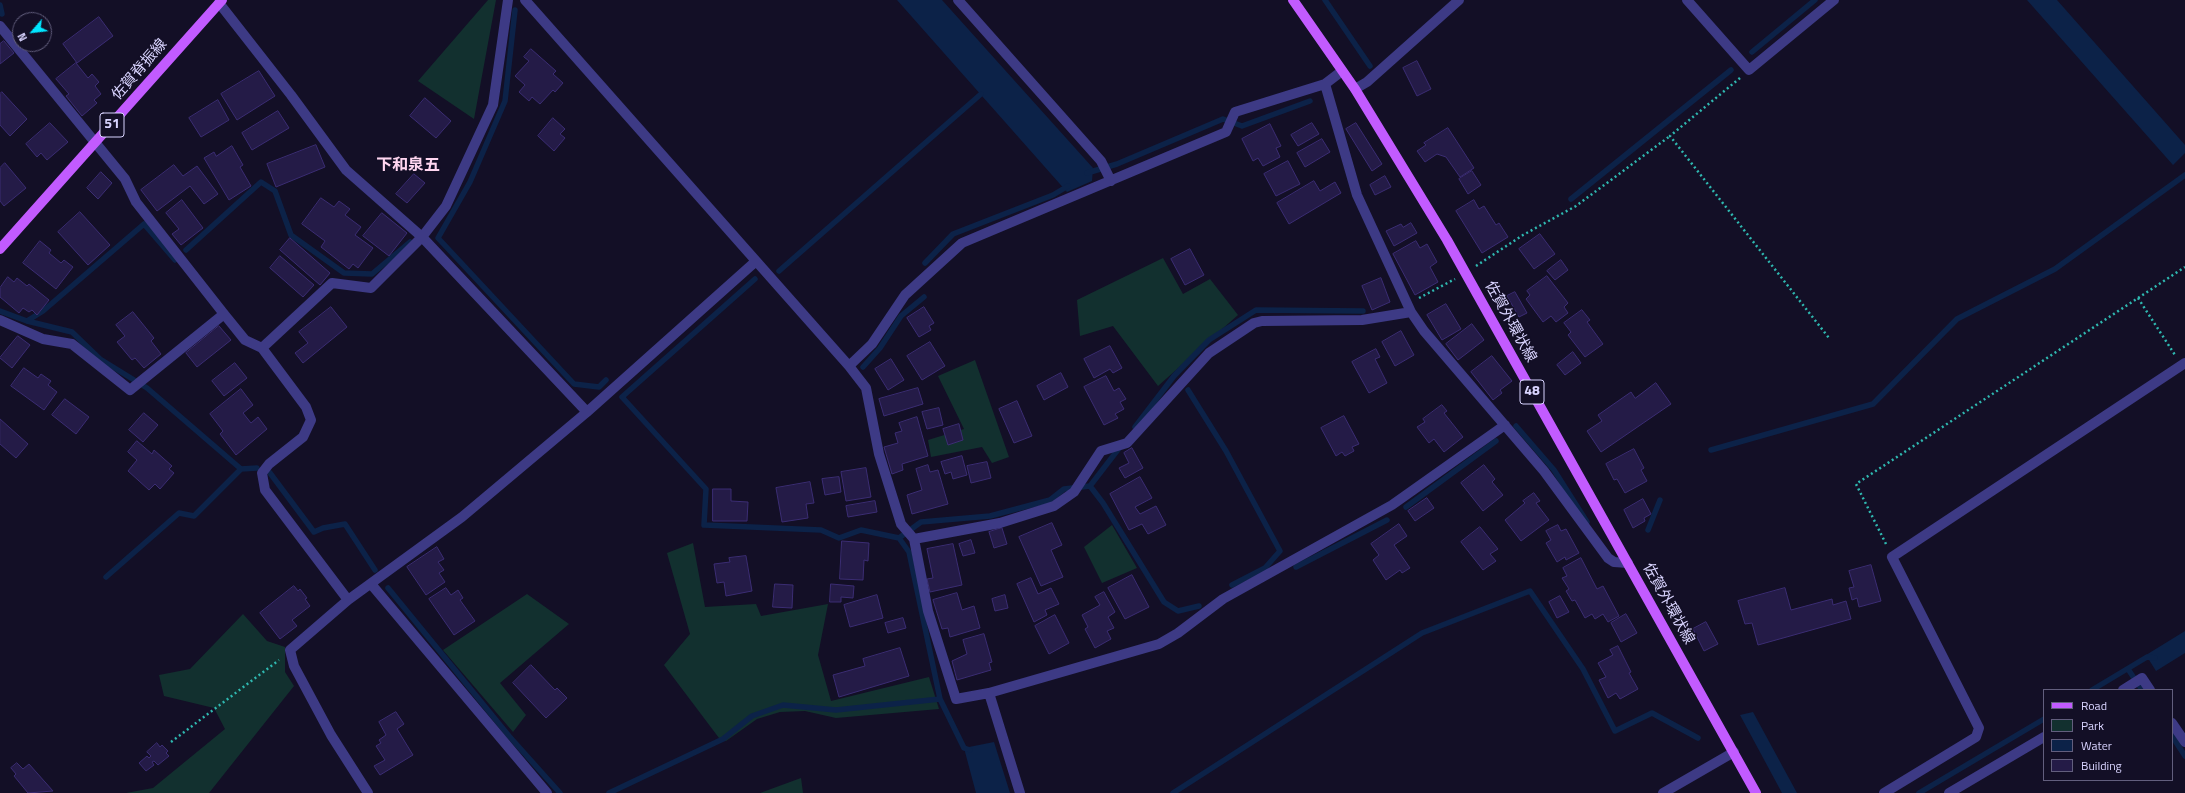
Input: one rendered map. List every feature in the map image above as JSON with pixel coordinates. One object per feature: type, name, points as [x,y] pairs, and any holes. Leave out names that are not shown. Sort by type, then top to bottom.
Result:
[{"type":"main road","name":"佐賀外環状線","points":[[1293,0],[1355,89],[1465,273],[1756,793]]},
{"type":"main road","name":"佐賀脊振線","points":[[0,249],[221,2]]},
{"type":"street","points":[[262,348],[332,283],[371,288],[422,237],[446,206],[493,105],[508,0]]},
{"type":"street","points":[[524,0],[755,262],[849,366],[866,388],[879,454],[901,524],[914,539],[928,611],[956,699],[989,693],[1160,644],[1178,633],[1223,599],[1392,505],[1505,425]]},
{"type":"street","points":[[958,0],[1101,161],[1111,181]]},
{"type":"street","points":[[1355,89],[1367,82],[1459,0]]},
{"type":"street","points":[[1687,0],[1749,70],[1834,0]]},
{"type":"street","points":[[221,2],[346,170],[422,237],[587,412]]},
{"type":"street","points":[[0,26],[94,144],[125,179],[136,202],[224,314],[245,340],[262,348],[306,407],[311,420],[303,437],[269,464],[262,474],[265,490],[348,600]]},
{"type":"street","points":[[849,366],[872,344],[905,295],[962,243],[1226,132],[1235,112],[1325,84],[1342,71]]},
{"type":"street","points":[[1325,84],[1357,196],[1409,308],[1424,332],[1544,471],[1608,558],[1614,562],[1628,563]]},
{"type":"street","points":[[368,793],[331,735],[294,666],[290,650],[348,600],[462,517],[587,412],[755,262]]},
{"type":"street","points":[[914,539],[1000,524],[1054,506],[1074,492],[1101,451],[1127,442],[1209,353],[1254,323],[1262,321],[1362,320],[1409,308]]},
{"type":"street","points":[[0,320],[43,339],[72,344],[130,390],[224,314]]},
{"type":"street","points":[[1884,793],[1976,737],[1979,728],[1892,557],[2184,366]]},
{"type":"street","points":[[371,584],[547,793]]},
{"type":"street","points":[[2127,688],[2142,678],[2149,689]]},
{"type":"street","points":[[989,693],[1020,793]]},
{"type":"street","points":[[2173,724],[2185,742]]},
{"type":"street","points":[[1949,793],[2043,738]]},
{"type":"street","points":[[1664,793],[1734,752]]},
{"type":"path","points":[[1409,308],[1523,235],[1576,206],[1670,136],[1749,70]]},
{"type":"path","points":[[1670,136],[1829,338]]},
{"type":"path","points":[[1892,557],[1856,484],[2185,267]]},
{"type":"path","points":[[2138,298],[2184,366]]},
{"type":"path","points":[[171,742],[275,663]]},
{"type":"green space","points":[[488,0],[496,0],[474,119],[418,81]]},
{"type":"green space","points":[[1163,258],[1183,294],[1210,279],[1238,315],[1158,386],[1113,326],[1080,336],[1077,300]]},
{"type":"green space","points":[[975,360],[1009,457],[992,463],[982,447],[931,457],[928,440],[964,429],[938,376]]},
{"type":"green space","points":[[1112,525],[1137,568],[1102,583],[1084,547]]},
{"type":"green space","points":[[693,543],[705,607],[756,604],[761,616],[828,604],[818,655],[831,701],[929,677],[939,709],[836,718],[805,711],[780,712],[757,719],[726,741],[719,738],[664,665],[690,634],[667,553]]},
{"type":"green space","points":[[527,594],[569,624],[500,683],[526,715],[513,732],[443,650]]},
{"type":"green space","points":[[243,614],[267,641],[285,647],[285,672],[294,686],[209,793],[126,793],[153,788],[225,729],[214,708],[164,696],[159,675],[190,669]]},
{"type":"green space","points":[[801,778],[803,793],[760,793]]},
{"type":"water","points":[[897,0],[942,0],[1093,168],[1092,181],[1067,192]]},
{"type":"water","points":[[2027,0],[2057,0],[2185,145],[2185,153],[2173,165]]},
{"type":"water","points":[[2185,631],[2185,653],[2156,671],[2146,655]]},
{"type":"water","points":[[1753,712],[1797,793],[1782,793],[1740,715]]},
{"type":"water","points":[[994,742],[1010,793],[976,793],[964,748]]},
{"type":"building","points":[[99,17],[113,36],[77,63],[63,44]]},
{"type":"building","points":[[4,41],[14,53],[0,64],[0,44]]},
{"type":"building","points":[[531,49],[556,71],[553,74],[563,83],[555,92],[553,90],[540,104],[532,97],[529,101],[519,92],[525,85],[515,76],[529,61],[524,57]]},
{"type":"building","points":[[1417,61],[1431,89],[1417,96],[1403,68]]},
{"type":"building","points":[[76,63],[88,78],[92,74],[99,82],[95,86],[101,94],[94,100],[97,103],[82,116],[66,96],[69,94],[56,79]]},
{"type":"building","points":[[259,71],[275,96],[237,120],[221,94]]},
{"type":"building","points":[[2,92],[27,119],[10,136],[0,125],[0,94]]},
{"type":"building","points":[[425,98],[451,121],[436,138],[410,116]]},
{"type":"building","points":[[218,100],[229,120],[201,137],[189,118]]},
{"type":"building","points":[[278,111],[289,128],[252,150],[242,133]]},
{"type":"building","points":[[553,118],[565,129],[560,134],[565,138],[554,151],[538,136]]},
{"type":"building","points":[[50,123],[68,142],[47,160],[41,153],[37,157],[26,144]]},
{"type":"building","points":[[1312,123],[1319,134],[1298,146],[1291,135]]},
{"type":"building","points":[[1356,123],[1382,164],[1372,171],[1346,129]]},
{"type":"building","points":[[1270,124],[1281,146],[1276,148],[1280,157],[1263,166],[1258,158],[1253,161],[1242,139]]},
{"type":"building","points":[[1448,128],[1474,168],[1460,177],[1446,157],[1437,154],[1425,162],[1417,151],[1426,145],[1424,143]]},
{"type":"building","points":[[1322,139],[1330,152],[1305,167],[1297,153]]},
{"type":"building","points":[[316,145],[325,167],[276,187],[267,164]]},
{"type":"building","points":[[232,146],[243,165],[240,167],[251,186],[229,200],[204,158],[214,152],[216,156]]},
{"type":"building","points":[[1288,161],[1300,184],[1276,196],[1264,174]]},
{"type":"building","points":[[5,163],[26,188],[4,206],[0,201],[0,168]]},
{"type":"building","points":[[174,165],[183,176],[197,166],[218,194],[204,204],[190,186],[157,211],[141,190]]},
{"type":"building","points":[[1472,171],[1481,185],[1468,194],[1459,179]]},
{"type":"building","points":[[101,172],[112,183],[98,199],[87,188]]},
{"type":"building","points":[[414,174],[425,183],[407,203],[396,194]]},
{"type":"building","points":[[1385,176],[1391,187],[1375,195],[1370,185]]},
{"type":"building","points":[[1314,181],[1320,191],[1335,182],[1341,193],[1289,224],[1277,203]]},
{"type":"building","points":[[321,198],[334,207],[339,201],[350,209],[345,215],[361,227],[355,235],[373,248],[358,268],[353,264],[349,269],[321,247],[325,241],[302,224]]},
{"type":"building","points":[[182,200],[203,228],[181,245],[172,234],[179,229],[166,213]]},
{"type":"building","points":[[1474,200],[1479,209],[1484,206],[1496,225],[1499,223],[1508,237],[1482,253],[1456,211]]},
{"type":"building","points":[[80,212],[110,245],[88,265],[58,232]]},
{"type":"building","points":[[382,213],[407,233],[389,256],[363,236]]},
{"type":"building","points":[[1411,223],[1417,233],[1394,246],[1386,231],[1401,224],[1403,227]]},
{"type":"building","points":[[1540,234],[1555,254],[1534,269],[1519,249]]},
{"type":"building","points":[[290,238],[330,273],[320,285],[280,250]]},
{"type":"building","points":[[40,241],[51,250],[49,253],[61,263],[64,260],[73,267],[56,289],[23,263]]},
{"type":"building","points":[[1416,241],[1420,248],[1427,244],[1437,262],[1430,267],[1438,282],[1415,295],[1393,254]]},
{"type":"building","points":[[1190,249],[1204,275],[1185,285],[1171,259]]},
{"type":"building","points":[[280,256],[314,285],[303,297],[270,268]]},
{"type":"building","points":[[1561,260],[1568,270],[1555,280],[1547,271]]},
{"type":"building","points":[[1547,276],[1568,303],[1564,307],[1568,313],[1556,322],[1551,316],[1543,322],[1526,299],[1530,295],[1527,291]]},
{"type":"building","points":[[8,277],[14,282],[17,278],[27,286],[29,284],[49,300],[37,315],[32,310],[29,312],[23,308],[19,313],[0,297],[0,288]]},
{"type":"building","points":[[1381,278],[1390,302],[1372,310],[1362,286]]},
{"type":"building","points":[[1515,292],[1527,313],[1519,317],[1507,296]]},
{"type":"building","points":[[1446,304],[1461,329],[1442,340],[1427,315]]},
{"type":"building","points":[[331,307],[347,327],[303,363],[295,353],[308,343],[299,332]]},
{"type":"building","points":[[924,307],[934,323],[929,326],[931,330],[919,337],[907,318]]},
{"type":"building","points":[[1582,310],[1590,320],[1587,322],[1603,344],[1585,357],[1568,335],[1571,332],[1564,323]]},
{"type":"building","points":[[133,312],[154,338],[151,341],[161,354],[144,368],[135,358],[132,360],[117,342],[125,336],[116,325]]},
{"type":"building","points":[[1472,324],[1484,340],[1458,360],[1446,344]]},
{"type":"building","points":[[219,326],[231,340],[197,367],[186,353]]},
{"type":"building","points":[[1401,331],[1414,355],[1395,366],[1382,342]]},
{"type":"building","points":[[18,336],[30,345],[12,368],[0,358]]},
{"type":"building","points":[[930,342],[945,366],[922,380],[907,356]]},
{"type":"building","points":[[1110,346],[1122,368],[1113,373],[1110,369],[1094,378],[1084,359]]},
{"type":"building","points":[[1376,349],[1380,357],[1375,359],[1387,383],[1369,393],[1352,362]]},
{"type":"building","points":[[1573,352],[1581,363],[1565,375],[1557,365]]},
{"type":"building","points":[[1492,356],[1512,381],[1500,390],[1502,393],[1493,400],[1471,372]]},
{"type":"building","points":[[891,359],[904,380],[888,390],[875,369]]},
{"type":"building","points":[[235,363],[247,378],[224,396],[212,381]]},
{"type":"building","points":[[24,368],[38,378],[41,374],[51,381],[48,385],[57,392],[44,410],[11,386]]},
{"type":"building","points":[[1061,373],[1068,387],[1044,400],[1037,386]]},
{"type":"building","points":[[1106,376],[1114,391],[1119,388],[1126,399],[1120,402],[1124,409],[1115,414],[1118,418],[1104,425],[1084,387]]},
{"type":"building","points":[[1656,383],[1671,404],[1601,452],[1587,431],[1602,421],[1598,415],[1631,392],[1635,398]]},
{"type":"building","points":[[918,388],[923,404],[884,416],[879,399]]},
{"type":"building","points":[[241,389],[253,405],[243,413],[251,423],[258,417],[267,429],[236,455],[220,434],[223,431],[210,414]]},
{"type":"building","points":[[65,399],[89,417],[76,434],[52,415]]},
{"type":"building","points":[[1017,401],[1032,436],[1014,443],[999,409]]},
{"type":"building","points":[[1442,405],[1447,411],[1444,413],[1463,437],[1444,452],[1434,439],[1429,443],[1417,427],[1425,422],[1423,419]]},
{"type":"building","points":[[939,408],[943,425],[927,429],[922,412]]},
{"type":"building","points":[[144,413],[158,425],[143,442],[129,430]]},
{"type":"building","points":[[1344,416],[1359,444],[1352,447],[1354,451],[1345,456],[1342,452],[1336,456],[1321,428]]},
{"type":"building","points":[[917,417],[928,456],[902,464],[903,470],[892,474],[884,447],[898,443],[895,433],[902,431],[899,423]]},
{"type":"building","points":[[0,419],[28,444],[16,458],[0,444]]},
{"type":"building","points":[[959,424],[963,440],[948,445],[943,429]]},
{"type":"building","points":[[137,441],[152,454],[154,450],[172,466],[169,469],[174,473],[160,489],[155,484],[149,490],[128,471],[137,460],[128,452]]},
{"type":"building","points":[[1132,448],[1143,468],[1125,478],[1119,468],[1129,463],[1124,453]]},
{"type":"building","points":[[1634,449],[1644,468],[1641,470],[1647,481],[1625,493],[1617,479],[1614,480],[1606,464]]},
{"type":"building","points":[[962,456],[967,475],[953,479],[951,472],[945,474],[941,462]]},
{"type":"building","points":[[987,462],[991,478],[971,483],[967,466]]},
{"type":"building","points":[[928,465],[930,472],[938,470],[948,504],[912,514],[907,495],[922,490],[916,469]]},
{"type":"building","points":[[1484,465],[1495,479],[1492,482],[1503,495],[1483,511],[1461,483]]},
{"type":"building","points":[[866,468],[871,497],[846,501],[841,472]]},
{"type":"building","points":[[839,477],[841,492],[825,495],[822,479]]},
{"type":"building","points":[[1140,477],[1152,498],[1135,507],[1140,514],[1156,506],[1166,525],[1148,534],[1142,524],[1129,530],[1110,494]]},
{"type":"building","points":[[810,482],[814,503],[806,504],[808,518],[782,522],[776,488]]},
{"type":"building","points":[[713,489],[731,489],[731,501],[748,502],[747,521],[713,521]]},
{"type":"building","points":[[1534,493],[1540,501],[1536,503],[1549,520],[1521,541],[1505,520],[1525,503],[1523,501]]},
{"type":"building","points":[[1427,498],[1434,508],[1415,521],[1408,511]]},
{"type":"building","points":[[1643,499],[1651,514],[1644,518],[1645,521],[1633,528],[1624,510]]},
{"type":"building","points":[[875,501],[877,512],[848,517],[846,506]]},
{"type":"building","points":[[1052,523],[1062,545],[1051,550],[1063,577],[1041,586],[1019,537]]},
{"type":"building","points":[[1399,524],[1407,536],[1394,545],[1410,568],[1402,573],[1400,570],[1386,580],[1373,560],[1379,555],[1371,544]]},
{"type":"building","points":[[1558,525],[1561,531],[1566,529],[1579,553],[1566,560],[1565,557],[1557,562],[1546,543],[1551,540],[1546,531]]},
{"type":"building","points":[[1480,527],[1498,549],[1490,554],[1496,561],[1483,570],[1461,542]]},
{"type":"building","points":[[1002,528],[1007,544],[994,548],[989,532]]},
{"type":"building","points":[[971,540],[975,553],[963,556],[959,544]]},
{"type":"building","points":[[842,541],[869,543],[868,561],[864,560],[863,580],[840,579]]},
{"type":"building","points":[[953,544],[962,585],[930,592],[927,579],[933,578],[927,549]]},
{"type":"building","points":[[437,547],[444,559],[438,562],[444,570],[439,573],[445,582],[426,595],[407,567]]},
{"type":"building","points":[[746,556],[752,591],[726,596],[724,582],[717,583],[714,564],[730,562],[729,558]]},
{"type":"building","points":[[1581,558],[1597,589],[1603,586],[1619,616],[1608,622],[1603,614],[1595,619],[1592,614],[1585,618],[1575,600],[1572,601],[1566,591],[1569,589],[1562,578],[1567,576],[1563,568]]},
{"type":"building","points":[[1871,565],[1881,601],[1859,607],[1857,598],[1852,600],[1849,588],[1854,587],[1849,571]]},
{"type":"building","points":[[1132,575],[1149,607],[1125,619],[1108,588]]},
{"type":"building","points":[[1031,578],[1038,594],[1051,588],[1059,604],[1045,610],[1047,615],[1034,622],[1017,584]]},
{"type":"building","points":[[775,584],[793,585],[792,608],[773,607]]},
{"type":"building","points":[[831,584],[854,586],[853,598],[841,597],[841,602],[830,602]]},
{"type":"building","points":[[294,586],[298,591],[300,589],[307,598],[305,599],[310,606],[292,620],[297,626],[280,639],[260,613]]},
{"type":"building","points":[[446,588],[451,595],[458,590],[463,598],[460,600],[475,621],[454,635],[429,599]]},
{"type":"building","points":[[1785,588],[1791,610],[1832,599],[1833,605],[1846,601],[1851,619],[1758,645],[1752,623],[1745,624],[1738,601]]},
{"type":"building","points":[[1104,592],[1115,612],[1108,617],[1114,628],[1107,631],[1111,639],[1095,648],[1085,629],[1088,627],[1082,615],[1100,605],[1095,597]]},
{"type":"building","points":[[957,593],[962,610],[974,606],[980,628],[950,637],[948,628],[942,629],[933,600]]},
{"type":"building","points":[[877,595],[883,618],[850,627],[844,605]]},
{"type":"building","points":[[1005,595],[1008,608],[995,611],[992,599]]},
{"type":"building","points":[[1560,596],[1569,612],[1557,618],[1549,602]]},
{"type":"building","points":[[1626,614],[1637,633],[1621,642],[1611,623]]},
{"type":"building","points":[[1055,615],[1069,643],[1049,654],[1035,626]]},
{"type":"building","points":[[903,618],[906,628],[888,633],[885,623]]},
{"type":"building","points":[[1706,622],[1718,644],[1704,651],[1693,629]]},
{"type":"building","points":[[984,634],[992,662],[989,663],[991,670],[957,680],[952,661],[967,654],[963,640]]},
{"type":"building","points":[[1618,646],[1631,672],[1629,673],[1638,689],[1620,699],[1616,693],[1608,698],[1599,680],[1606,677],[1598,663],[1613,655],[1610,650]]},
{"type":"building","points":[[900,648],[909,676],[839,697],[833,675],[865,666],[863,659]]},
{"type":"building","points":[[531,665],[555,690],[557,688],[567,698],[546,718],[513,683]]},
{"type":"building","points":[[396,712],[404,724],[397,729],[413,755],[380,775],[374,766],[385,760],[376,746],[381,743],[379,740],[386,735],[379,722]]},
{"type":"building","points":[[157,743],[160,747],[162,745],[168,751],[166,753],[169,756],[158,765],[154,761],[152,762],[154,765],[146,771],[139,763],[147,756],[149,758],[151,756],[147,752]]},
{"type":"building","points":[[17,763],[23,769],[29,764],[53,791],[28,793],[14,776],[16,774],[11,768]]},
{"type":"waterway","points":[[1325,0],[1370,66]]},
{"type":"waterway","points":[[1752,52],[1815,0]]},
{"type":"waterway","points":[[0,5],[2,14]]},
{"type":"waterway","points":[[515,10],[505,101],[470,182],[438,238],[574,384],[599,387],[606,380]]},
{"type":"waterway","points":[[1571,199],[1731,70]]},
{"type":"waterway","points":[[779,271],[981,94]]},
{"type":"waterway","points":[[1087,173],[1117,164],[1223,119],[1242,126],[1310,101]]},
{"type":"waterway","points":[[1711,450],[1873,404],[1957,319],[2055,269],[2185,175]]},
{"type":"waterway","points":[[186,250],[261,182],[275,191],[291,235],[344,273],[372,274],[410,242]]},
{"type":"waterway","points":[[925,263],[953,234],[1053,195],[1068,186]]},
{"type":"waterway","points":[[27,321],[43,311],[144,224],[175,260]]},
{"type":"waterway","points":[[755,279],[622,397],[706,489],[704,525],[821,530],[839,538],[861,530],[899,538],[921,522],[990,516],[1050,500],[1064,489],[1090,486],[1120,447]]},
{"type":"waterway","points":[[863,367],[880,348],[901,316],[924,297]]},
{"type":"waterway","points":[[1135,427],[1174,376],[1209,340],[1256,310],[1363,311]]},
{"type":"waterway","points":[[0,311],[27,321],[72,332],[100,359],[147,388],[241,469],[257,468]]},
{"type":"waterway","points":[[1188,390],[1226,451],[1280,551],[1265,568],[1232,585]]},
{"type":"waterway","points":[[1516,426],[1554,470],[1587,522]]},
{"type":"waterway","points":[[1406,507],[1496,441]]},
{"type":"waterway","points":[[106,577],[179,513],[194,516],[241,469]]},
{"type":"waterway","points":[[270,473],[314,532],[323,528],[345,524],[375,570]]},
{"type":"waterway","points":[[1090,486],[1103,503],[1164,602],[1178,611],[1199,606]]},
{"type":"waterway","points":[[1648,530],[1660,500]]},
{"type":"waterway","points":[[1296,567],[1387,520]]},
{"type":"waterway","points":[[899,538],[909,552],[940,699],[964,748],[970,750]]},
{"type":"waterway","points":[[388,588],[509,736],[560,793]]},
{"type":"waterway","points":[[1173,793],[1422,633],[1530,591],[1583,669],[1615,731],[1652,713],[1698,738]]},
{"type":"waterway","points":[[2094,689],[2147,657],[2155,658]]},
{"type":"waterway","points":[[2128,669],[2141,689]]},
{"type":"waterway","points":[[609,793],[723,739],[752,716],[783,705],[836,710],[940,699]]},
{"type":"waterway","points":[[1919,793],[2043,720]]},
{"type":"waterway","points":[[2173,738],[2185,756]]},
{"type":"district","name":"下和泉五","points":[[408,166]]}]
